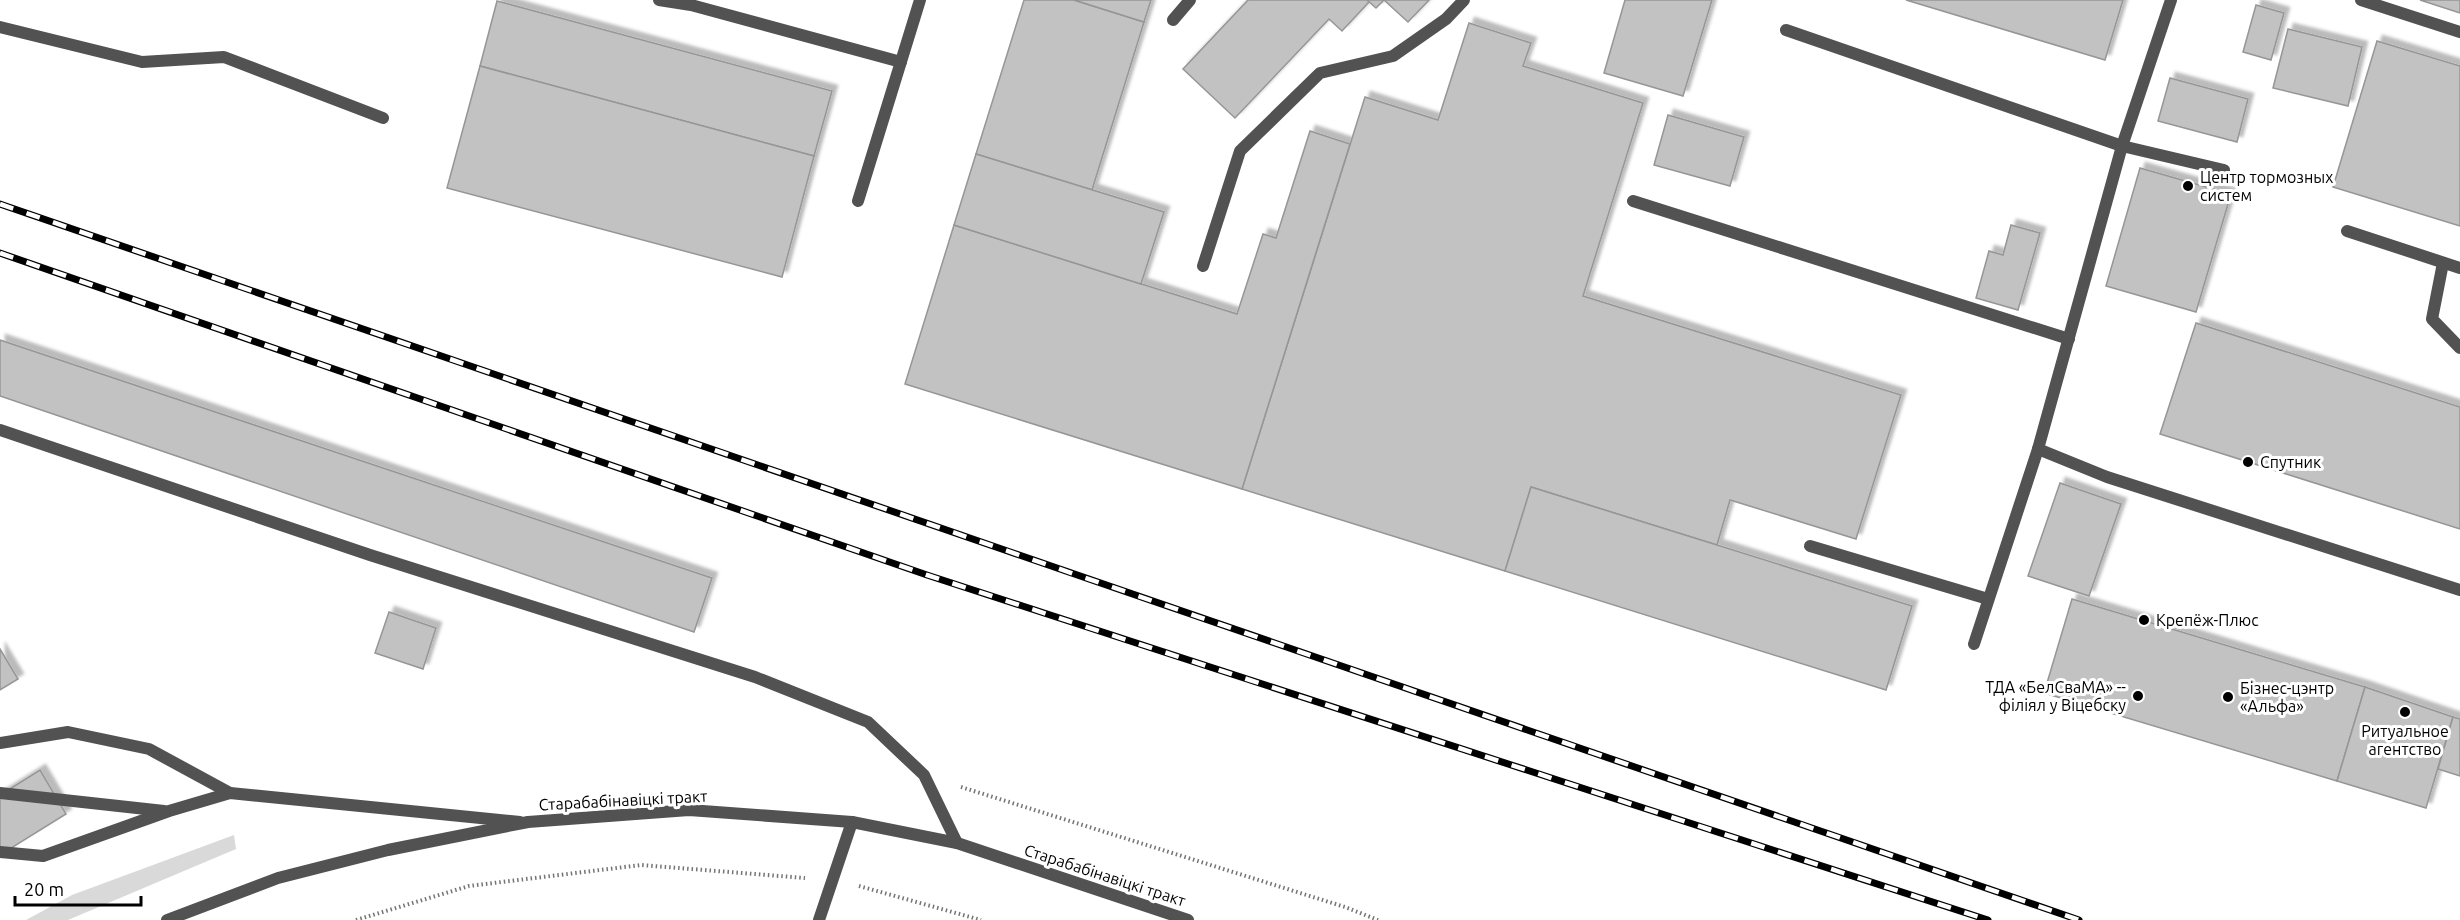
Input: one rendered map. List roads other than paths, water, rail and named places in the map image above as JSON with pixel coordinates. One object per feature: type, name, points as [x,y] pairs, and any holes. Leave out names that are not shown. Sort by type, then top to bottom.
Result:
[{"type":"street","points":[[659,0],[691,6],[901,62]]},
{"type":"street","points":[[858,201],[920,0]]},
{"type":"street","points":[[1173,20],[1190,0]]},
{"type":"street","points":[[1203,266],[1240,151],[1320,74],[1393,56],[1446,19],[1464,0]]},
{"type":"street","points":[[1974,644],[2038,449],[2122,146],[2171,0]]},
{"type":"street","points":[[2361,0],[2460,32]]},
{"type":"street","points":[[0,27],[142,62],[224,57],[383,118]]},
{"type":"street","points":[[1786,30],[2122,146],[2224,170]]},
{"type":"street","points":[[1633,201],[2069,339]]},
{"type":"street","points":[[2347,231],[2460,268]]},
{"type":"street","points":[[2443,263],[2432,319],[2460,348]]},
{"type":"street","points":[[0,430],[370,555],[754,677],[868,722],[924,775],[957,843]]},
{"type":"street","points":[[2038,449],[2107,477],[2460,590]]},
{"type":"street","points":[[1810,546],[1988,599]]},
{"type":"street","points":[[0,743],[68,732],[149,748],[230,793]]},
{"type":"street","points":[[0,792],[169,811]]},
{"type":"street","points":[[0,852],[43,856],[169,811],[230,793],[528,822]]},
{"type":"street","name":"Старабабінавіцкі тракт","points":[[167,920],[278,878],[388,850],[528,822],[689,810],[852,822],[957,843],[1188,920]]},
{"type":"street","points":[[819,920],[852,822]]},
{"type":"railway","points":[[0,204],[2079,920]]},
{"type":"railway","points":[[0,253],[927,575],[1988,920]]},
{"type":"place","name":"Центр тормозных систем","points":[[2188,186]]},
{"type":"place","name":"Спутник","points":[[2248,462]]},
{"type":"place","name":"Крепёж-Плюс","points":[[2144,620]]},
{"type":"place","name":"ТДА «БелСваМА» -- філіял у Віцебску","points":[[2138,696]]},
{"type":"place","name":"Бізнес-цэнтр «Альфа»","points":[[2228,697]]},
{"type":"place","name":"Ритуальное агентство","points":[[2405,712]]}]
